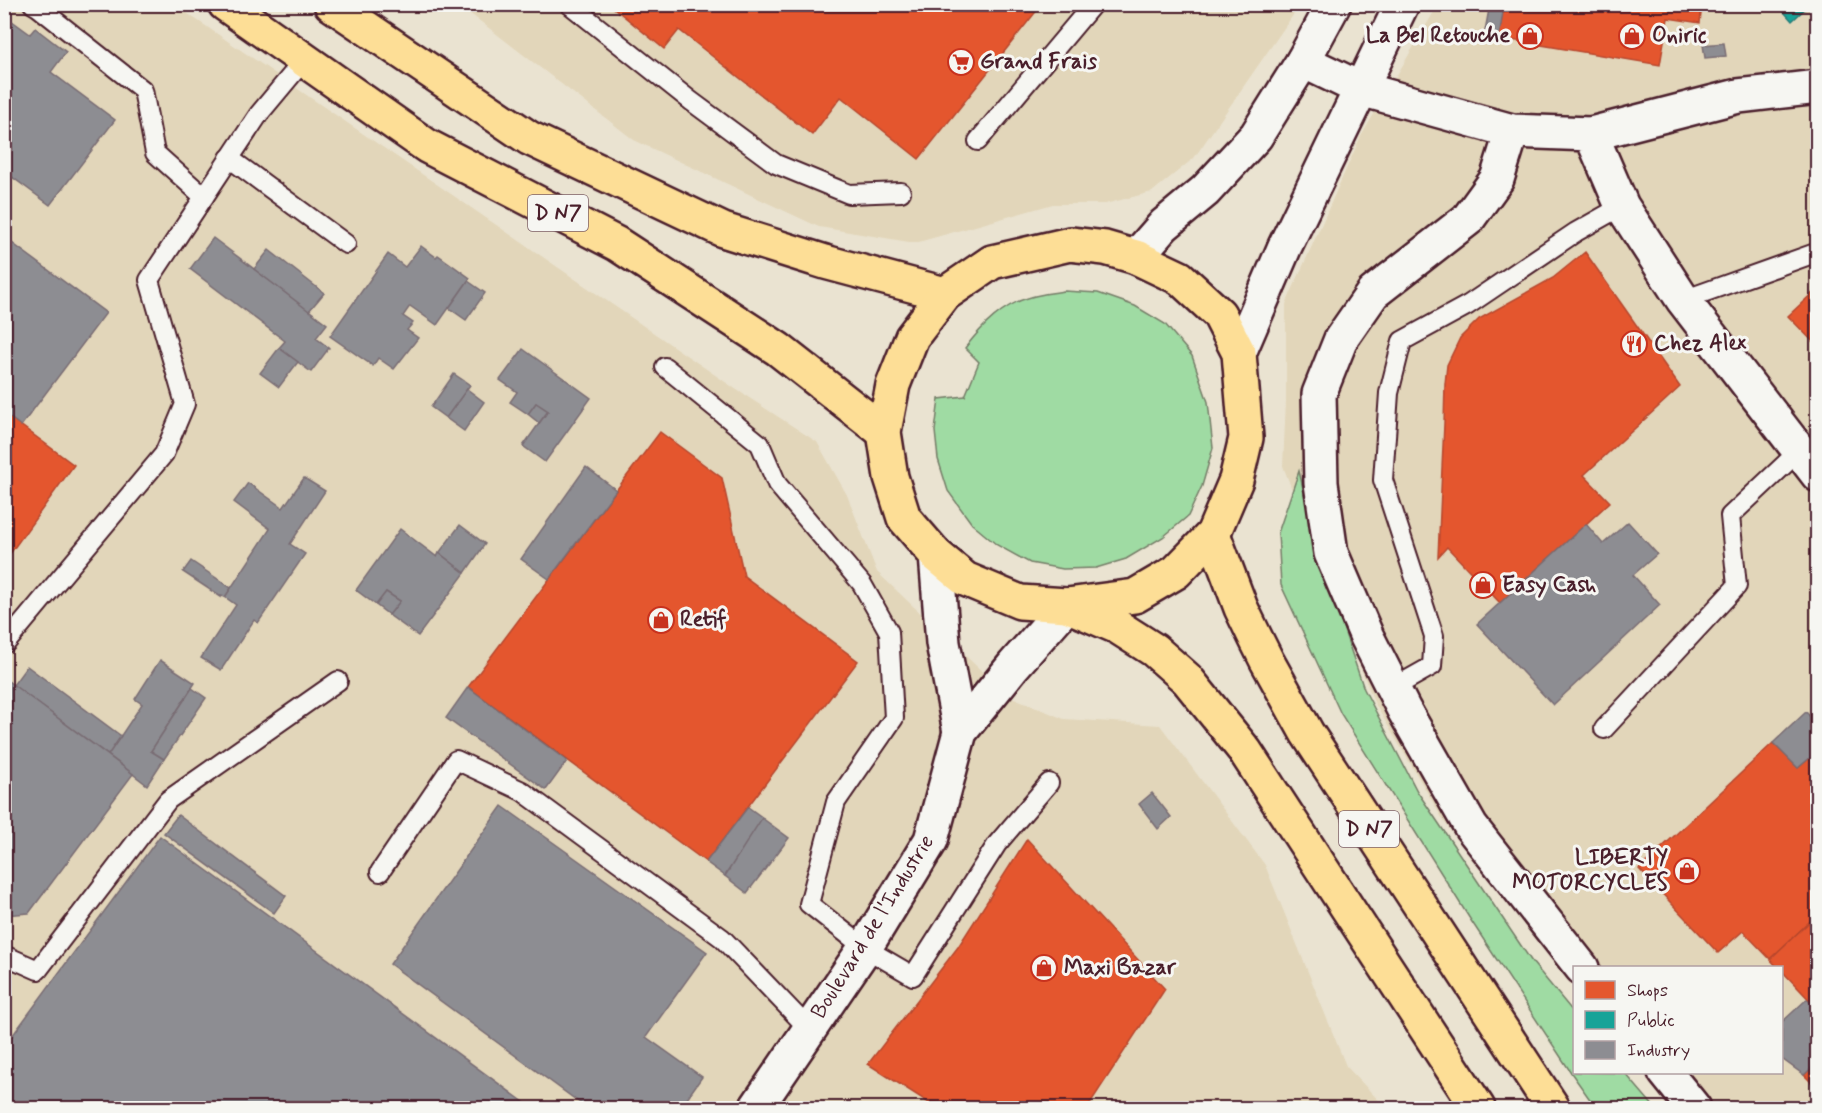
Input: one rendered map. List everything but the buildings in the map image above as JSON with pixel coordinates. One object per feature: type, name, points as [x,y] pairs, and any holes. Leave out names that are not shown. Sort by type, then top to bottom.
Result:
[{"type":"main road","name":"D N7","points":[[225,4],[427,146],[617,244],[778,349],[884,432]]},
{"type":"main road","name":"D N7","points":[[331,4],[529,138],[723,230],[825,262],[945,294]]},
{"type":"main road","points":[[1070,244],[1105,248],[1136,257],[1180,278],[1219,314],[1239,353],[1246,438],[1236,480],[1213,534],[1176,572],[1135,596],[1067,605],[1020,602],[965,579],[936,555],[904,518],[891,477],[884,432],[893,385],[912,337],[945,294],[992,262],[1070,244]]},
{"type":"main road","name":"D N7","points":[[1213,534],[1241,608],[1266,661],[1307,734],[1553,1108]]},
{"type":"main road","name":"D N7","points":[[1067,605],[1118,627],[1154,650],[1187,679],[1245,751],[1478,1108]]},
{"type":"street","points":[[1136,257],[1164,225],[1205,190],[1256,136],[1303,61],[1334,4]]},
{"type":"street","points":[[1239,353],[1285,246],[1402,4]]},
{"type":"street","points":[[1303,61],[1361,89],[1512,131],[1591,134],[1738,96],[1818,87]]},
{"type":"street","points":[[1512,131],[1497,179],[1468,219],[1373,293],[1341,339],[1319,394],[1321,483],[1331,553],[1367,637],[1404,710],[1471,827],[1580,966]]},
{"type":"street","points":[[1591,134],[1622,206],[1683,300],[1808,463]]},
{"type":"street","name":"Boulevard de l'Industrie","points":[[936,555],[943,643],[960,732]]},
{"type":"street","name":"Boulevard de l'Industrie","points":[[756,1108],[865,948],[931,840],[960,732],[1014,665],[1067,605]]},
{"type":"street","points":[[1667,1074],[1694,1108]]},
{"type":"lane","points":[[33,4],[142,90],[155,153],[204,197]]},
{"type":"lane","points":[[569,4],[691,101],[776,164],[849,194],[901,192]]},
{"type":"lane","points":[[978,141],[1093,4]]},
{"type":"lane","points":[[4,642],[6,643],[164,454],[185,404],[149,280],[259,114],[304,60]]},
{"type":"lane","points":[[229,158],[346,244]]},
{"type":"lane","points":[[1393,688],[1432,666],[1434,636],[1383,480],[1389,393],[1402,341],[1468,305],[1576,232],[1622,206]]},
{"type":"lane","points":[[1683,300],[1818,252]]},
{"type":"lane","points":[[665,367],[760,444],[777,484],[862,584],[889,632],[894,718],[836,802],[809,904],[865,948],[913,976],[998,844],[1049,783]]},
{"type":"lane","points":[[1604,729],[1737,586],[1730,516],[1808,463]]},
{"type":"lane","points":[[4,955],[38,970],[168,800],[338,681]]},
{"type":"lane","points":[[380,872],[456,760],[522,791],[722,938],[809,1029]]},
{"type":"shaded area","points":[[5,4],[175,5],[737,390],[817,442],[847,495],[877,572],[1007,695],[1064,719],[1160,725],[1265,865],[1346,1066],[1386,1108],[5,1108]]},
{"type":"shaded area","points":[[459,5],[1300,5],[1194,158],[1152,192],[1105,204],[1053,204],[915,243],[819,227],[634,140]]},
{"type":"shaded area","points":[[1438,5],[1817,5],[1817,1108],[1680,1108],[1651,1074],[1783,1074],[1783,966],[1573,966],[1573,980],[1445,823],[1374,702],[1283,466],[1286,304],[1360,138]]},
{"type":"green space","points":[[1064,291],[1098,293],[1135,306],[1165,324],[1192,356],[1208,402],[1213,448],[1202,486],[1188,516],[1163,537],[1126,559],[1096,568],[1063,569],[1030,563],[997,545],[972,524],[948,491],[938,459],[935,431],[939,399],[965,396],[979,362],[965,348],[1002,310],[1021,300]]},
{"type":"green space","points":[[1299,471],[1319,557],[1364,689],[1417,791],[1532,962],[1573,1012],[1573,1074],[1626,1074],[1655,1108],[1596,1108],[1572,1074],[1470,919],[1341,714],[1281,585],[1278,533]]},
{"type":"place","name":"La Bel Retouche","points":[[1530,36]]},
{"type":"place","name":"Oniric","points":[[1632,36]]},
{"type":"place","name":"Grand Frais","points":[[961,62]]},
{"type":"place","name":"Chez Alex","points":[[1634,344]]},
{"type":"place","name":"Easy Cash","points":[[1483,585]]},
{"type":"place","name":"Retif","points":[[661,620]]},
{"type":"place","name":"LIBERTY MOTORCYCLES","points":[[1687,871]]},
{"type":"place","name":"Maxi Bazar","points":[[1044,968]]}]
